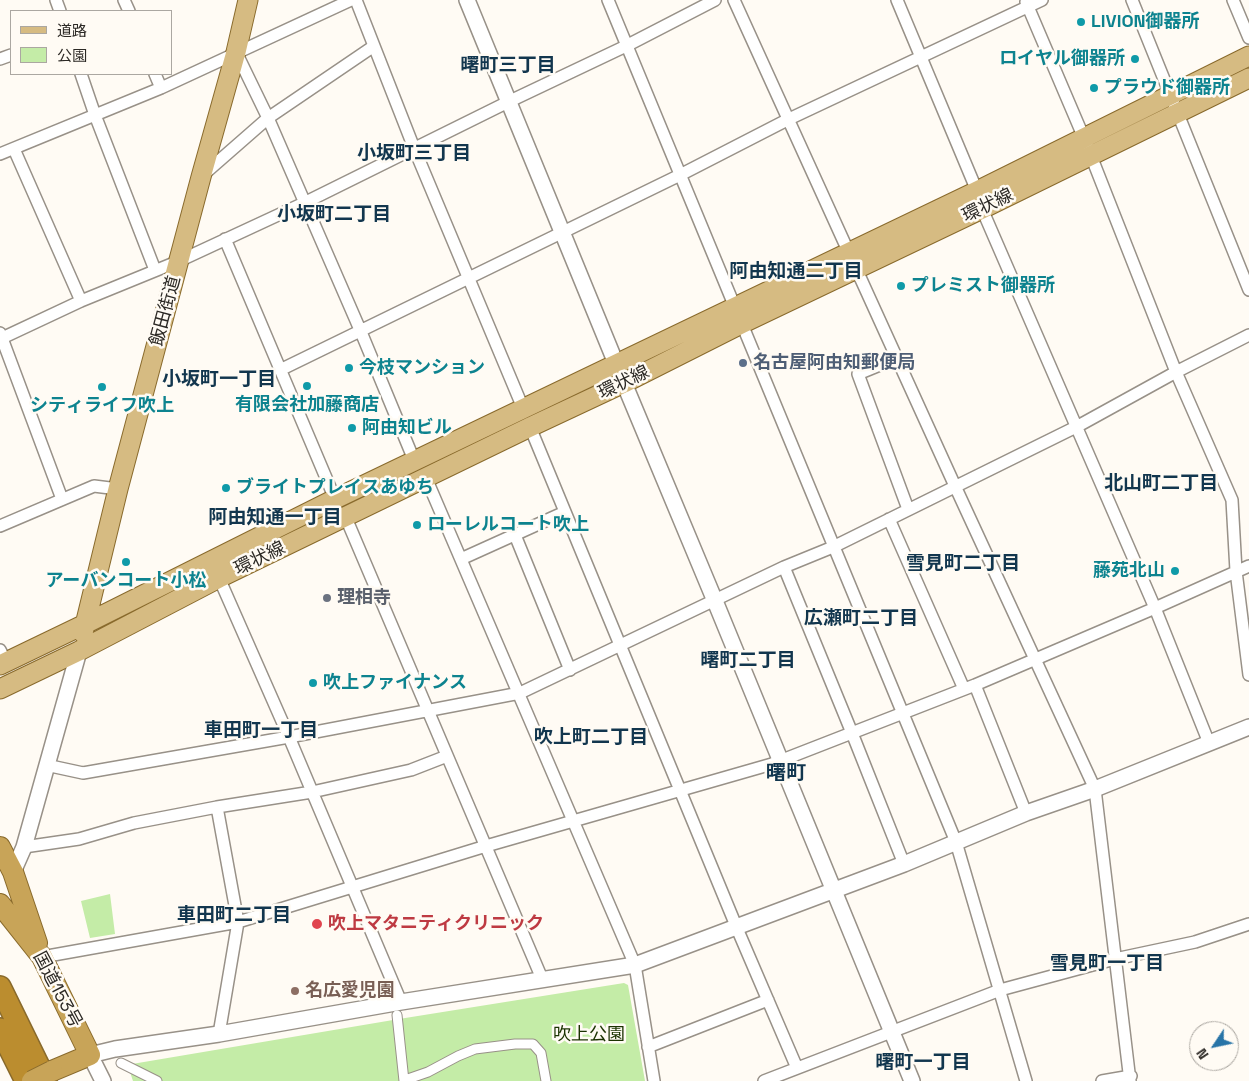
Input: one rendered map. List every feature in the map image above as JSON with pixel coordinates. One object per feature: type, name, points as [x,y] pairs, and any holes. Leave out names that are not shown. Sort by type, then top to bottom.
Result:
[{"type":"highway","points":[[0,847],[13,872],[42,957]]},
{"type":"highway","name":"国道153号","points":[[0,904],[42,957],[90,1055]]},
{"type":"highway","points":[[0,986],[49,1076]]},
{"type":"highway","points":[[0,1029],[26,1081]]},
{"type":"highway","points":[[32,1081],[49,1076],[90,1055]]},
{"type":"main road","name":"飯田街道","points":[[79,651],[118,489],[200,177],[236,52],[248,0]]},
{"type":"main road","name":"環状線","points":[[0,689],[79,651],[219,578],[530,427],[624,384],[741,324],[858,270],[982,209],[1171,95],[1249,56]]},
{"type":"main road","name":"環状線","points":[[2,659],[85,624],[414,460],[977,191],[1087,147],[1177,114],[1249,78]]},
{"type":"street","points":[[0,154],[161,88],[351,0]]},
{"type":"street","points":[[356,0],[414,148],[523,408]]},
{"type":"street","points":[[467,0],[912,1081]]},
{"type":"street","points":[[608,0],[956,842],[1026,1081]]},
{"type":"street","points":[[62,499],[1,337],[81,301],[179,261],[304,203],[626,46],[715,0]]},
{"type":"street","points":[[734,0],[1095,789],[1130,1079],[1102,1081]]},
{"type":"street","points":[[897,0],[977,191],[982,209],[1078,426],[1155,608],[1209,743]]},
{"type":"street","points":[[280,370],[361,332],[1026,3],[1042,0]]},
{"type":"street","points":[[1132,0],[1249,290]]},
{"type":"street","points":[[1233,0],[1249,38]]},
{"type":"street","points":[[1026,3],[1087,147],[1176,372],[1232,500],[1236,571],[1249,676]]},
{"type":"street","points":[[200,177],[268,118],[374,46]]},
{"type":"street","points":[[236,52],[268,118],[361,332],[414,460]]},
{"type":"street","points":[[81,75],[155,270]]},
{"type":"street","points":[[155,75],[161,88]]},
{"type":"street","points":[[14,149],[81,301]]},
{"type":"street","points":[[225,239],[335,499]]},
{"type":"street","points":[[46,765],[83,773],[289,737],[520,693],[784,567],[833,547],[1078,426],[1176,372],[1249,335]]},
{"type":"street","points":[[897,358],[858,374],[908,510]]},
{"type":"street","points":[[530,427],[682,791],[736,926],[797,1068]]},
{"type":"street","points":[[426,478],[520,693],[635,965],[654,1081]]},
{"type":"street","points":[[0,526],[94,486],[118,489]]},
{"type":"street","points":[[462,559],[565,512]]},
{"type":"street","points":[[346,518],[543,980]]},
{"type":"street","points":[[889,519],[969,687],[1026,813]]},
{"type":"street","points":[[514,535],[570,670]]},
{"type":"street","points":[[42,957],[238,922],[486,846],[781,761],[969,687],[1249,566]]},
{"type":"street","points":[[784,567],[904,864]]},
{"type":"street","points":[[219,578],[352,887],[399,1009],[405,1080],[428,1072],[475,1049],[532,1044],[542,1053],[546,1081]]},
{"type":"street","points":[[13,872],[24,847],[79,651]]},
{"type":"street","points":[[103,1081],[90,1055],[114,1049],[399,1009],[543,980],[635,965],[904,864],[1026,813],[1095,789],[1249,727]]},
{"type":"street","points":[[24,847],[80,839],[134,823],[217,807],[312,792],[411,770],[447,756]]},
{"type":"street","points":[[217,807],[238,922],[219,1034]]},
{"type":"street","points":[[764,1081],[1000,990],[1115,959],[1195,942],[1249,924]]},
{"type":"street","points":[[648,1047],[768,1000]]},
{"type":"street","points":[[121,1063],[158,1081]]},
{"type":"green space","points":[[110,894],[115,934],[90,938],[81,901]]},
{"type":"green space","name":"吹上公園","points":[[624,983],[628,985],[645,1081],[133,1081],[130,1072],[132,1064]]},
{"type":"place","name":"LIVION御器所","points":[[1081,22]]},
{"type":"place","name":"ロイヤル御器所","points":[[1135,59]]},
{"type":"place","name":"プラウド御器所","points":[[1094,88]]},
{"type":"place","name":"プレミスト御器所","points":[[901,286]]},
{"type":"place","name":"名古屋阿由知郵便局","points":[[743,363]]},
{"type":"place","name":"今枝マンション","points":[[349,368]]},
{"type":"place","name":"有限会社加藤商店","points":[[307,386]]},
{"type":"place","name":"シティライフ吹上","points":[[102,387]]},
{"type":"place","name":"阿由知ビル","points":[[352,428]]},
{"type":"place","name":"ブライトプレイスあゆち","points":[[226,488]]},
{"type":"place","name":"ローレルコート吹上","points":[[417,525]]},
{"type":"place","name":"アーバンコート小松","points":[[126,562]]},
{"type":"place","name":"藤苑北山","points":[[1175,571]]},
{"type":"place","name":"理相寺","points":[[327,598]]},
{"type":"place","name":"吹上ファイナンス","points":[[313,683]]},
{"type":"place","name":"吹上マタニティクリニック","points":[[317,924]]},
{"type":"place","name":"名広愛児園","points":[[295,991]]},
{"type":"district","name":"曙町三丁目","points":[[508,66]]},
{"type":"district","name":"小坂町三丁目","points":[[414,154]]},
{"type":"district","name":"小坂町二丁目","points":[[334,215]]},
{"type":"district","name":"阿由知通二丁目","points":[[796,272]]},
{"type":"district","name":"小坂町一丁目","points":[[219,380]]},
{"type":"district","name":"北山町二丁目","points":[[1161,484]]},
{"type":"district","name":"阿由知通一丁目","points":[[275,518]]},
{"type":"district","name":"雪見町二丁目","points":[[963,564]]},
{"type":"district","name":"広瀬町二丁目","points":[[861,619]]},
{"type":"district","name":"曙町二丁目","points":[[748,661]]},
{"type":"district","name":"車田町一丁目","points":[[261,731]]},
{"type":"district","name":"吹上町二丁目","points":[[591,738]]},
{"type":"district","name":"曙町","points":[[786,774]]},
{"type":"district","name":"車田町二丁目","points":[[234,916]]},
{"type":"district","name":"雪見町一丁目","points":[[1107,964]]},
{"type":"district","name":"曙町一丁目","points":[[923,1063]]}]
